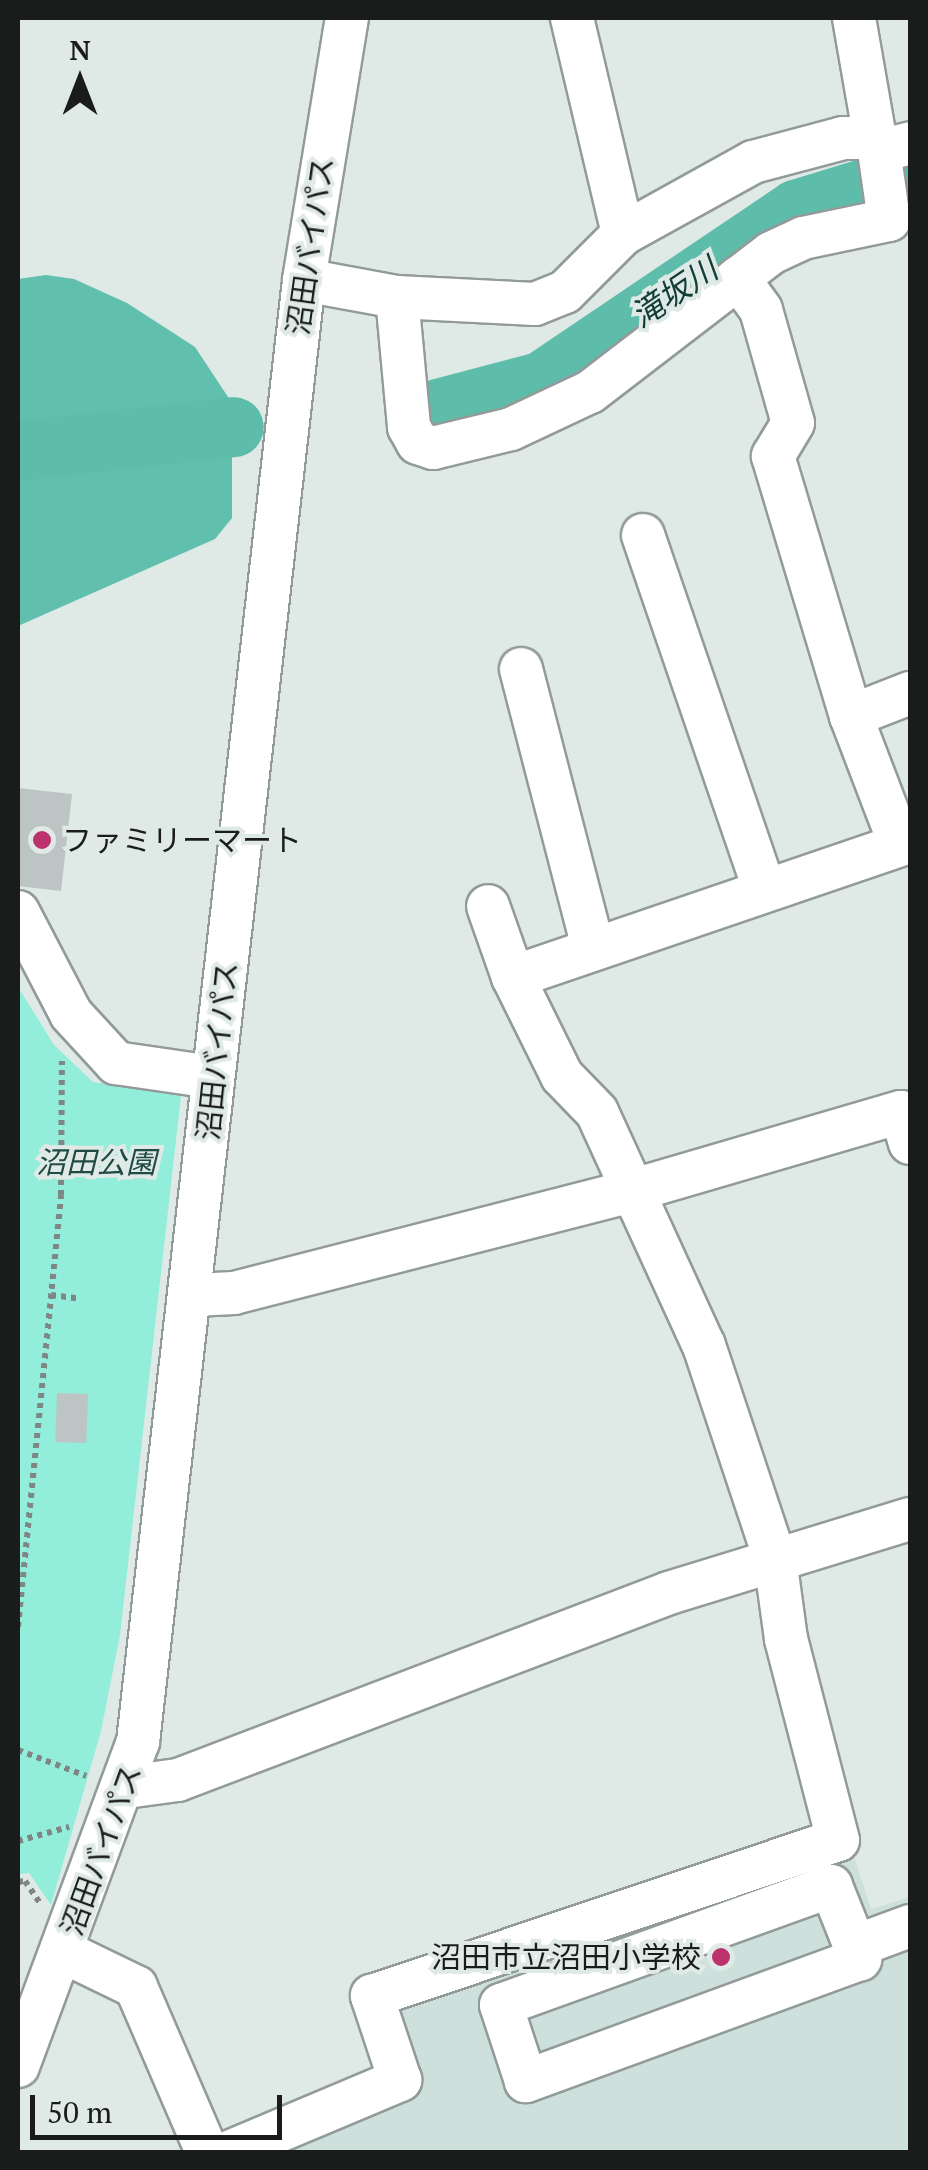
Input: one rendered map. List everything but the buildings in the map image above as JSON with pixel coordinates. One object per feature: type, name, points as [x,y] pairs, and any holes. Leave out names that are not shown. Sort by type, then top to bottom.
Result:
[{"type":"street","name":"沼田バイパス","points":[[18,2066],[64,1952],[110,1783],[138,1742],[194,1295],[212,1076],[304,280],[347,18]]},
{"type":"street","points":[[572,18],[623,234]]},
{"type":"street","points":[[397,297],[408,427],[418,443],[434,448],[511,429],[590,392],[738,278],[803,238],[888,220],[887,149],[854,18]]},
{"type":"street","points":[[304,280],[397,297],[535,304],[566,292],[623,234],[754,162],[843,138],[887,149]]},
{"type":"street","points":[[513,977],[764,888],[905,843],[851,716],[773,456],[793,423],[761,310],[738,278]]},
{"type":"street","points":[[643,535],[764,888]]},
{"type":"street","points":[[521,670],[592,948]]},
{"type":"street","points":[[851,716],[910,693]]},
{"type":"street","points":[[229,2152],[400,2080],[372,1996],[838,1840],[786,1639],[775,1559],[704,1346],[596,1112],[562,1076],[513,977],[488,906]]},
{"type":"street","points":[[18,912],[70,1014],[116,1063],[212,1076]]},
{"type":"street","points":[[194,1295],[234,1293],[907,1118]]},
{"type":"street","points":[[110,1783],[178,1780],[775,1559],[910,1519]]},
{"type":"street","points":[[831,1886],[856,1946],[860,1959],[526,2082],[501,2005],[831,1886]]},
{"type":"street","points":[[856,1946],[910,1926]]},
{"type":"street","points":[[64,1952],[136,1987],[207,2152]]},
{"type":"path","points":[[18,1628],[61,1195],[62,1058]]},
{"type":"path","points":[[51,1295],[77,1298]]},
{"type":"path","points":[[18,1750],[110,1783]]},
{"type":"path","points":[[18,1841],[83,1823]]},
{"type":"shaded area","name":"沼田市立沼田小学校","points":[[851,1848],[871,1909],[910,1897],[910,2152],[257,2152],[418,2087],[390,2005]]},
{"type":"green space","points":[[46,275],[74,279],[127,303],[195,347],[232,403],[232,518],[215,539],[18,626],[18,279]]},
{"type":"green space","name":"沼田公園","points":[[18,987],[54,1045],[93,1082],[181,1096],[120,1635],[101,1731],[51,1905],[29,1873],[18,1874]]},
{"type":"waterway","name":"滝坂川","points":[[438,409],[541,382],[796,210],[910,175]]},
{"type":"waterway","name":"滝坂川","points":[[18,451],[234,427]]},
{"type":"place","name":"ファミリーマート","points":[[42,840]]},
{"type":"place","name":"沼田市立沼田小学校","points":[[721,1957]]}]
